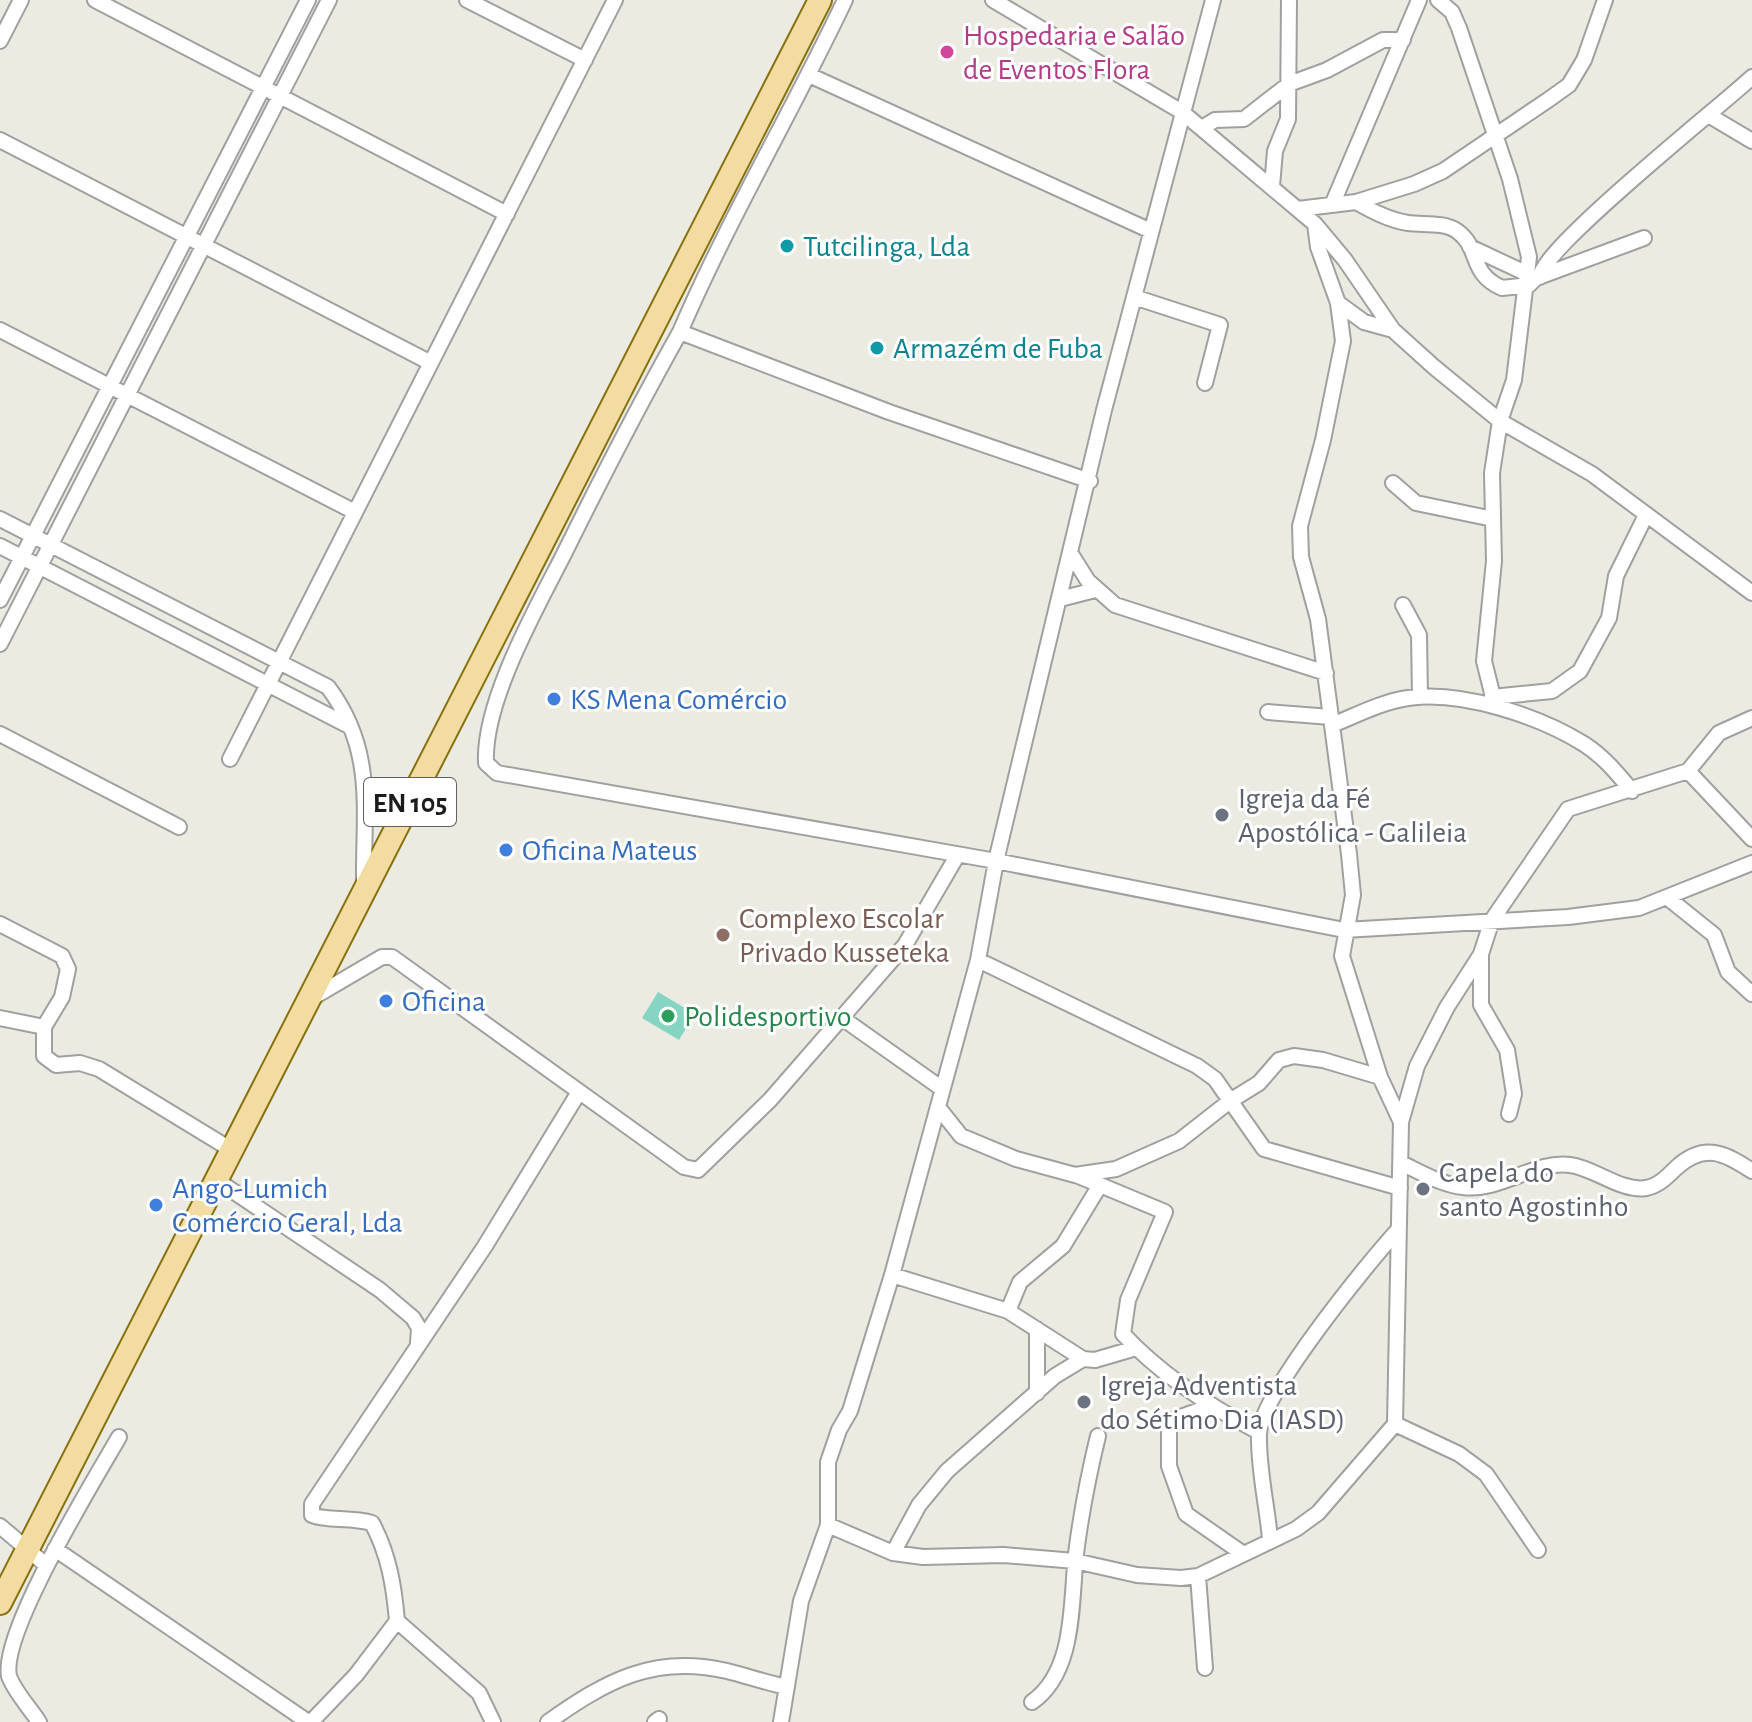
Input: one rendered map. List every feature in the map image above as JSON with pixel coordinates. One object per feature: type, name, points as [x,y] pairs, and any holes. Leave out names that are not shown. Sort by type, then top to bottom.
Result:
[{"type":"main road","name":"EN 105","points":[[0,1603],[820,0]]},
{"type":"street","points":[[0,41],[21,0]]},
{"type":"street","points":[[95,0],[507,214]]},
{"type":"street","points":[[0,600],[308,0]]},
{"type":"street","points":[[0,644],[329,0]]},
{"type":"street","points":[[467,0],[585,60]]},
{"type":"street","points":[[230,759],[615,0]]},
{"type":"street","points":[[845,0],[809,75],[717,246],[680,332],[633,414],[521,637],[485,741],[486,763],[497,773],[996,861],[1344,930],[1625,910],[1668,898],[1752,863]]},
{"type":"street","points":[[993,0],[1182,112],[1315,224],[1345,260],[1393,330],[1500,421],[1592,474],[1752,593]]},
{"type":"street","points":[[781,1722],[790,1652],[801,1601],[828,1525],[828,1462],[839,1430],[850,1411],[892,1275],[978,960],[996,861],[1071,554],[1134,297],[1213,0]]},
{"type":"street","points":[[1272,186],[1275,151],[1288,119],[1289,0]]},
{"type":"street","points":[[1332,205],[1419,0]]},
{"type":"street","points":[[1438,0],[1452,12],[1459,28],[1529,246],[1533,278],[1514,380],[1500,421],[1492,473],[1494,561],[1484,661],[1494,701]]},
{"type":"street","points":[[1298,209],[1356,202],[1389,193],[1443,171],[1569,85],[1584,60],[1605,0]]},
{"type":"street","points":[[1202,128],[1215,120],[1244,119],[1289,84],[1327,70],[1383,40],[1403,40]]},
{"type":"street","points":[[809,75],[1151,231]]},
{"type":"street","points":[[1533,278],[1553,252],[1600,212],[1629,180],[1710,116],[1752,77]]},
{"type":"street","points":[[1710,116],[1752,141]]},
{"type":"street","points":[[0,140],[431,363]]},
{"type":"street","points":[[1356,202],[1406,223],[1448,226],[1458,232],[1470,247],[1478,271],[1493,284],[1508,289],[1644,238]]},
{"type":"street","points":[[1315,224],[1318,247],[1338,303],[1343,341],[1323,440],[1300,526],[1301,557],[1318,619],[1353,895],[1344,930],[1342,956],[1346,977],[1380,1077],[1401,1122]]},
{"type":"street","points":[[1470,247],[1533,278]]},
{"type":"street","points":[[1134,297],[1220,325],[1205,383]]},
{"type":"street","points":[[1338,303],[1364,322],[1393,330]]},
{"type":"street","points":[[0,330],[355,512]]},
{"type":"street","points":[[680,332],[889,412],[1090,481]]},
{"type":"street","points":[[1393,483],[1416,503],[1493,519]]},
{"type":"street","points":[[1268,712],[1332,721],[1385,703],[1420,697],[1494,701],[1552,691],[1580,671],[1609,618],[1616,576],[1646,515]]},
{"type":"street","points":[[0,519],[328,687],[363,758],[366,788],[364,893]]},
{"type":"street","points":[[0,546],[349,726]]},
{"type":"street","points":[[1071,554],[1095,590],[1115,605],[1326,673]]},
{"type":"street","points":[[1060,599],[1095,590]]},
{"type":"street","points":[[1403,605],[1419,635],[1420,697]]},
{"type":"street","points":[[500,627],[521,637]]},
{"type":"street","points":[[1494,701],[1585,745],[1611,766],[1632,791]]},
{"type":"street","points":[[828,1525],[893,1553],[923,1557],[1004,1555],[1075,1561],[1137,1575],[1198,1576],[1296,1529],[1318,1513],[1395,1424],[1398,1407],[1397,1231],[1401,1122],[1417,1066],[1447,1007],[1481,954],[1492,920],[1568,809],[1688,771],[1719,733],[1752,718]]},
{"type":"street","points":[[0,734],[179,827]]},
{"type":"street","points":[[1688,771],[1752,839]]},
{"type":"street","points":[[307,1001],[382,957],[392,957],[684,1167],[698,1170],[740,1131],[905,945],[957,856]]},
{"type":"street","points":[[1668,898],[1714,935],[1728,972],[1752,994]]},
{"type":"street","points":[[0,924],[62,956],[68,969],[62,997],[44,1027],[44,1056],[56,1065],[80,1063],[99,1069],[230,1149]]},
{"type":"street","points":[[1481,954],[1481,1005],[1507,1050],[1514,1094],[1509,1114]]},
{"type":"street","points":[[978,960],[1197,1066],[1215,1079],[1264,1149],[1400,1188]]},
{"type":"street","points":[[0,1018],[44,1027]]},
{"type":"street","points":[[842,1018],[941,1088]]},
{"type":"street","points":[[1075,1175],[1116,1169],[1179,1141],[1230,1101],[1259,1083],[1279,1060],[1294,1056],[1345,1065],[1380,1077]]},
{"type":"street","points":[[55,1549],[309,1722],[356,1675],[397,1621],[393,1578],[383,1543],[372,1523],[351,1517],[321,1519],[312,1515],[312,1504],[485,1246],[579,1092]]},
{"type":"street","points":[[938,1107],[961,1136],[1016,1159],[1075,1175],[1165,1212],[1128,1300],[1123,1334],[1136,1348],[1211,1406],[1259,1432]]},
{"type":"street","points":[[1401,1163],[1465,1188],[1569,1164],[1632,1187],[1645,1188],[1662,1181],[1682,1163],[1704,1153],[1725,1153],[1752,1171]]},
{"type":"street","points":[[215,1179],[380,1290],[413,1318],[419,1328],[418,1344]]},
{"type":"street","points":[[1008,1311],[1020,1282],[1063,1246],[1100,1185]]},
{"type":"street","points":[[1270,1539],[1259,1432],[1269,1406],[1300,1355],[1397,1231]]},
{"type":"street","points":[[892,1275],[1008,1311],[1083,1359],[1095,1360],[1136,1348]]},
{"type":"street","points":[[1037,1329],[1037,1393]]},
{"type":"street","points":[[893,1553],[919,1505],[947,1471],[1037,1393],[1083,1359]]},
{"type":"street","points":[[1211,1406],[1175,1419],[1169,1429],[1169,1466],[1186,1514],[1242,1553]]},
{"type":"street","points":[[1395,1424],[1459,1454],[1486,1474],[1538,1550]]},
{"type":"street","points":[[1032,1702],[1048,1689],[1064,1645],[1072,1606],[1075,1561],[1098,1436]]},
{"type":"street","points":[[39,1722],[9,1677],[7,1664],[20,1618],[46,1565],[119,1437]]},
{"type":"street","points":[[0,1526],[46,1565]]},
{"type":"street","points":[[1198,1576],[1205,1668]]},
{"type":"street","points":[[397,1621],[479,1693],[493,1722]]},
{"type":"street","points":[[548,1722],[595,1689],[655,1667],[714,1669],[787,1687]]},
{"type":"shaded area","name":"Polidesportivo","points":[[658,992],[695,1014],[679,1040],[642,1018]]},
{"type":"place","name":"Hospedaria e Salão de Eventos Flora","points":[[947,52]]},
{"type":"place","name":"Tutcilinga, Lda","points":[[787,246]]},
{"type":"place","name":"Armazém de Fuba","points":[[877,348]]},
{"type":"place","name":"KS Mena Comércio","points":[[554,699]]},
{"type":"place","name":"Igreja da Fé Apostólica - Galileia","points":[[1222,815]]},
{"type":"place","name":"Oficina Mateus","points":[[506,850]]},
{"type":"place","name":"Complexo Escolar Privado Kusseteka","points":[[723,935]]},
{"type":"place","name":"Oficina","points":[[386,1001]]},
{"type":"place","name":"Polidesportivo","points":[[668,1016]]},
{"type":"place","name":"Capela do santo Agostinho","points":[[1423,1189]]},
{"type":"place","name":"Ango-Lumich Comércio Geral, Lda","points":[[156,1205]]},
{"type":"place","name":"Igreja Adventista do Sétimo Dia (IASD)","points":[[1084,1402]]}]
